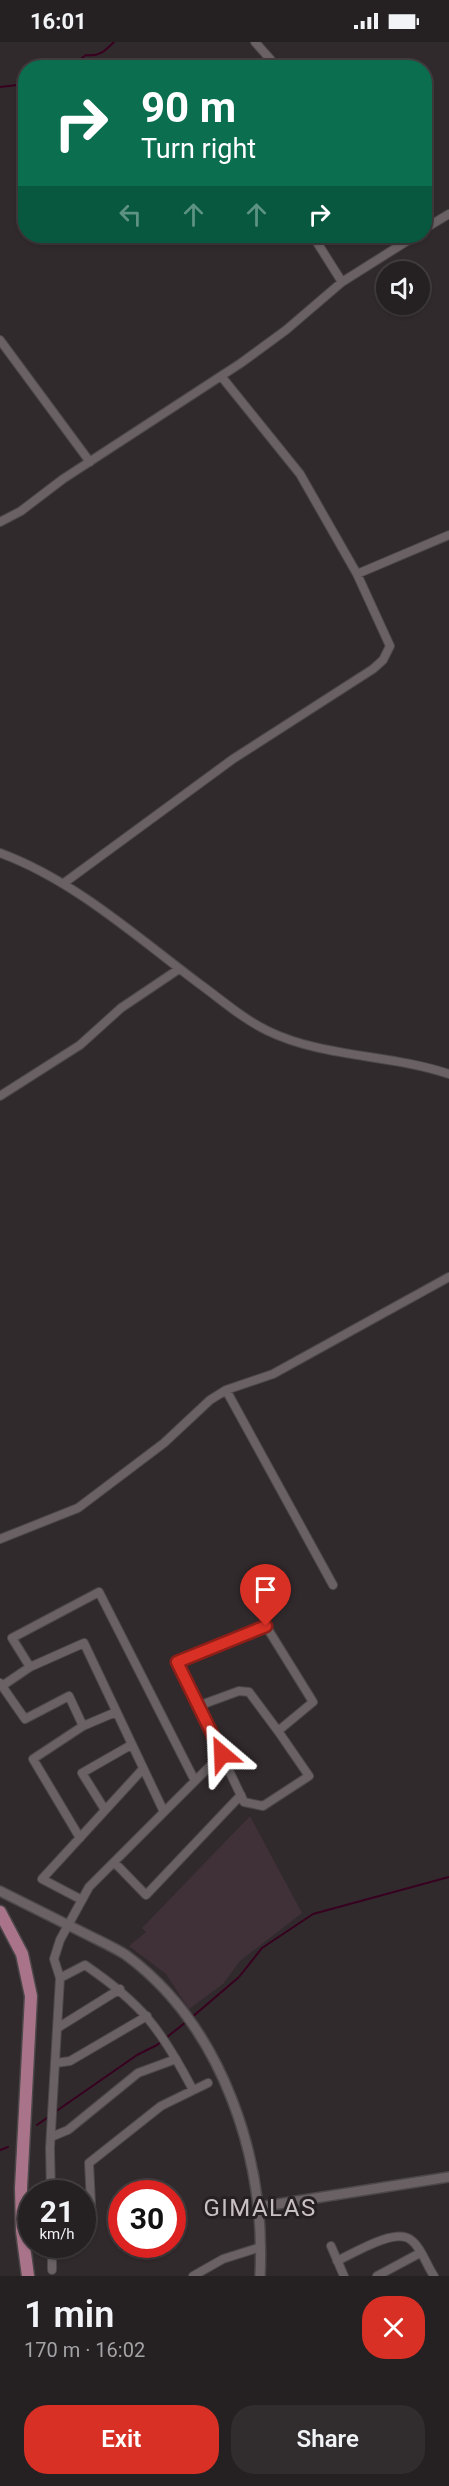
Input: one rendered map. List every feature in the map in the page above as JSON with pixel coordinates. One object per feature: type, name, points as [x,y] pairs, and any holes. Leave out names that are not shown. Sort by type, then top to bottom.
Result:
[{"type":"main road","points":[[0,1912],[22,1954],[31,1996],[21,2188],[22,2231],[28,2276]]},
{"type":"street","points":[[255,42],[271,60]]},
{"type":"street","points":[[432,224],[449,214]]},
{"type":"street","points":[[317,243],[342,282]]},
{"type":"street","points":[[0,522],[21,511],[90,462],[221,376],[286,330],[342,282],[404,243]]},
{"type":"street","points":[[0,340],[90,462]]},
{"type":"street","points":[[64,883],[242,753],[383,660],[390,646],[357,574],[291,460],[221,376]]},
{"type":"street","points":[[357,574],[449,535]]},
{"type":"street","points":[[0,853],[64,883],[236,1012],[287,1039],[449,1074]]},
{"type":"street","points":[[0,1096],[80,1045],[121,1008],[179,969]]},
{"type":"street","points":[[0,1539],[78,1508],[164,1443],[210,1400],[226,1390],[273,1374],[449,1277]]},
{"type":"street","points":[[226,1390],[333,1585]]},
{"type":"street","points":[[30,1667],[12,1638],[99,1592],[195,1781]]},
{"type":"street","points":[[198,1706],[239,1690],[249,1692],[309,1776],[264,1806],[244,1802],[222,1754],[198,1706],[177,1662],[266,1626],[313,1702],[278,1731]]},
{"type":"street","points":[[83,1726],[69,1696],[25,1719],[1,1684],[30,1667],[84,1643],[130,1745],[164,1812]]},
{"type":"street","points":[[80,1838],[33,1759],[83,1726],[116,1712]]},
{"type":"street","points":[[105,1810],[82,1773],[130,1745]]},
{"type":"street","points":[[51,2180],[51,2137],[60,1998],[60,1978],[54,1959],[68,1925],[89,1887],[222,1754]]},
{"type":"street","points":[[82,1900],[42,1878],[142,1770]]},
{"type":"street","points":[[114,1862],[146,1895],[241,1796]]},
{"type":"street","points":[[0,1891],[124,1953],[158,1982],[194,2027],[237,2112],[259,2207],[260,2276]]},
{"type":"street","points":[[60,1978],[85,1965],[120,1989],[147,2016],[161,2035],[193,2090]]},
{"type":"street","points":[[59,2027],[73,2016],[120,1989]]},
{"type":"street","points":[[60,1998],[63,2007],[73,2016]]},
{"type":"street","points":[[57,2063],[70,2061],[147,2016]]},
{"type":"street","points":[[51,2137],[68,2130],[138,2073],[176,2059]]},
{"type":"street","points":[[90,2180],[89,2163],[160,2106],[208,2082]]},
{"type":"street","points":[[259,2207],[449,2177]]},
{"type":"street","points":[[338,2261],[388,2237],[401,2235],[412,2240],[434,2276]]},
{"type":"street","points":[[331,2246],[344,2276]]},
{"type":"street","points":[[193,2276],[223,2259],[261,2247]]},
{"type":"street","points":[[377,2276],[420,2253]]},
{"type":"street","points":[[52,2258],[52,2270]]},
{"type":"shaded area","points":[[250,1816],[302,1913],[240,1961],[223,1984],[189,2009],[166,1974],[129,1946],[146,1932],[142,1928]]},
{"type":"waterway","points":[[79,60],[86,55],[102,53],[114,42]]},
{"type":"waterway","points":[[0,87],[18,85]]},
{"type":"waterway","points":[[191,2018],[239,1977],[262,1948],[313,1914],[449,1877]]},
{"type":"waterway","points":[[55,2112],[137,2055],[157,2045],[186,2022]]},
{"type":"waterway","points":[[37,2125],[51,2115]]},
{"type":"waterway","points":[[0,2150],[8,2147]]},
{"type":"district","name":"GIMALAS","points":[[260,2208]]},
{"type":"route","points":[[222,1754],[177,1662],[266,1626]]}]
